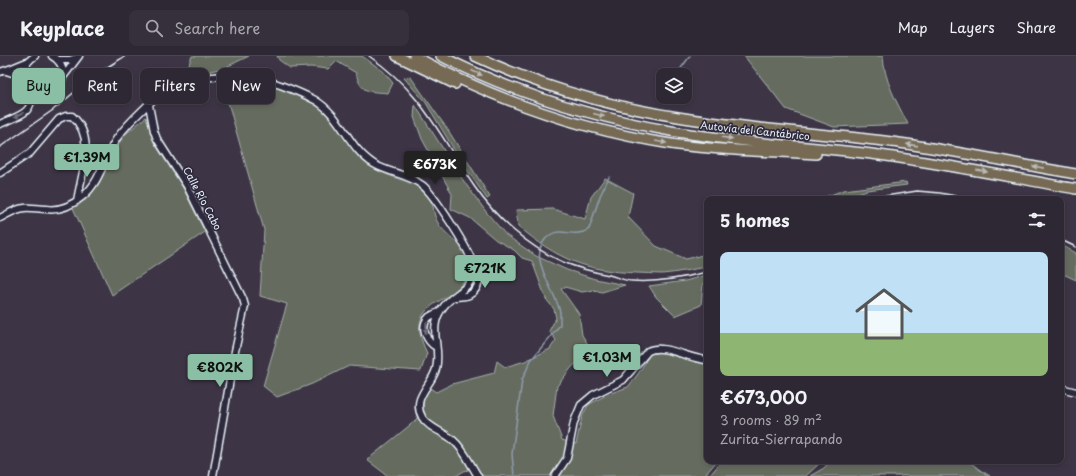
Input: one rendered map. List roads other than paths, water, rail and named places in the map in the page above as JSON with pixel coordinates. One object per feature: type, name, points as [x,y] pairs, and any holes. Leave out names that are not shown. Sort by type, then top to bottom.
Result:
[{"type":"highway","points":[[397,56],[461,87],[526,111],[589,128],[639,138],[672,144],[736,151],[837,155],[944,164]]},
{"type":"highway","points":[[414,56],[462,81],[524,106],[566,120],[639,138]]},
{"type":"highway","name":"Autovía del Cantábrico","points":[[441,56],[483,75],[541,98],[634,124],[700,135],[944,164],[1076,189]]},
{"type":"highway","name":"Autovía del Cantábrico","points":[[475,56],[536,81],[586,97],[678,117],[739,126],[908,144],[1076,174]]},
{"type":"highway","points":[[488,56],[568,89],[624,106]]},
{"type":"street","points":[[1,71],[29,61],[35,56]]},
{"type":"street","points":[[52,56],[58,60],[63,68]]},
{"type":"street","points":[[58,60],[70,60],[78,57]]},
{"type":"street","points":[[65,75],[78,57]]},
{"type":"street","points":[[25,68],[29,61]]},
{"type":"street","points":[[1,71],[12,72]]},
{"type":"street","points":[[1,218],[21,208],[29,207],[55,210],[68,206],[77,201],[94,185],[109,151],[121,132],[164,92],[180,83],[194,80],[249,76],[310,98],[321,104],[333,115],[354,145],[367,159],[382,168],[416,181],[428,191],[469,254],[473,268],[479,273],[476,288],[470,294],[455,297],[447,303],[437,318],[434,330],[437,356],[436,368],[421,397],[420,411],[422,417],[428,424],[447,435],[456,443],[478,476]]},
{"type":"street","points":[[0,124],[25,112],[30,108],[31,104]]},
{"type":"street","name":"Calle Río Cabo","points":[[149,105],[157,139],[187,186],[243,299],[245,306],[235,351],[213,476]]},
{"type":"street","points":[[0,173],[30,153],[60,119],[66,116],[72,116],[79,124],[86,150],[77,201]]},
{"type":"street","points":[[436,347],[430,343],[427,338],[425,333],[425,324],[428,318],[440,312]]},
{"type":"street","points":[[555,476],[567,458],[574,422],[581,406],[593,394],[623,380],[648,351],[653,349],[662,349],[704,360]]},
{"type":"street","points":[[1064,389],[1076,392]]},
{"type":"waterway","points":[[681,68],[690,56]]},
{"type":"waterway","points":[[514,476],[512,454],[522,380],[531,360],[560,325],[560,312],[543,272],[540,262],[540,252],[543,243],[550,235],[554,233],[579,233],[589,229],[600,196],[609,177]]},
{"type":"railway","points":[[0,147],[53,110],[95,75],[125,56]]},
{"type":"railway","points":[[369,56],[403,84],[417,100],[440,132],[482,198],[502,220],[525,240],[537,248],[563,262],[586,270],[629,281],[661,281],[704,273]]},
{"type":"railway","points":[[885,196],[917,191],[956,196]]},
{"type":"railway","points":[[1064,241],[1076,247]]}]
